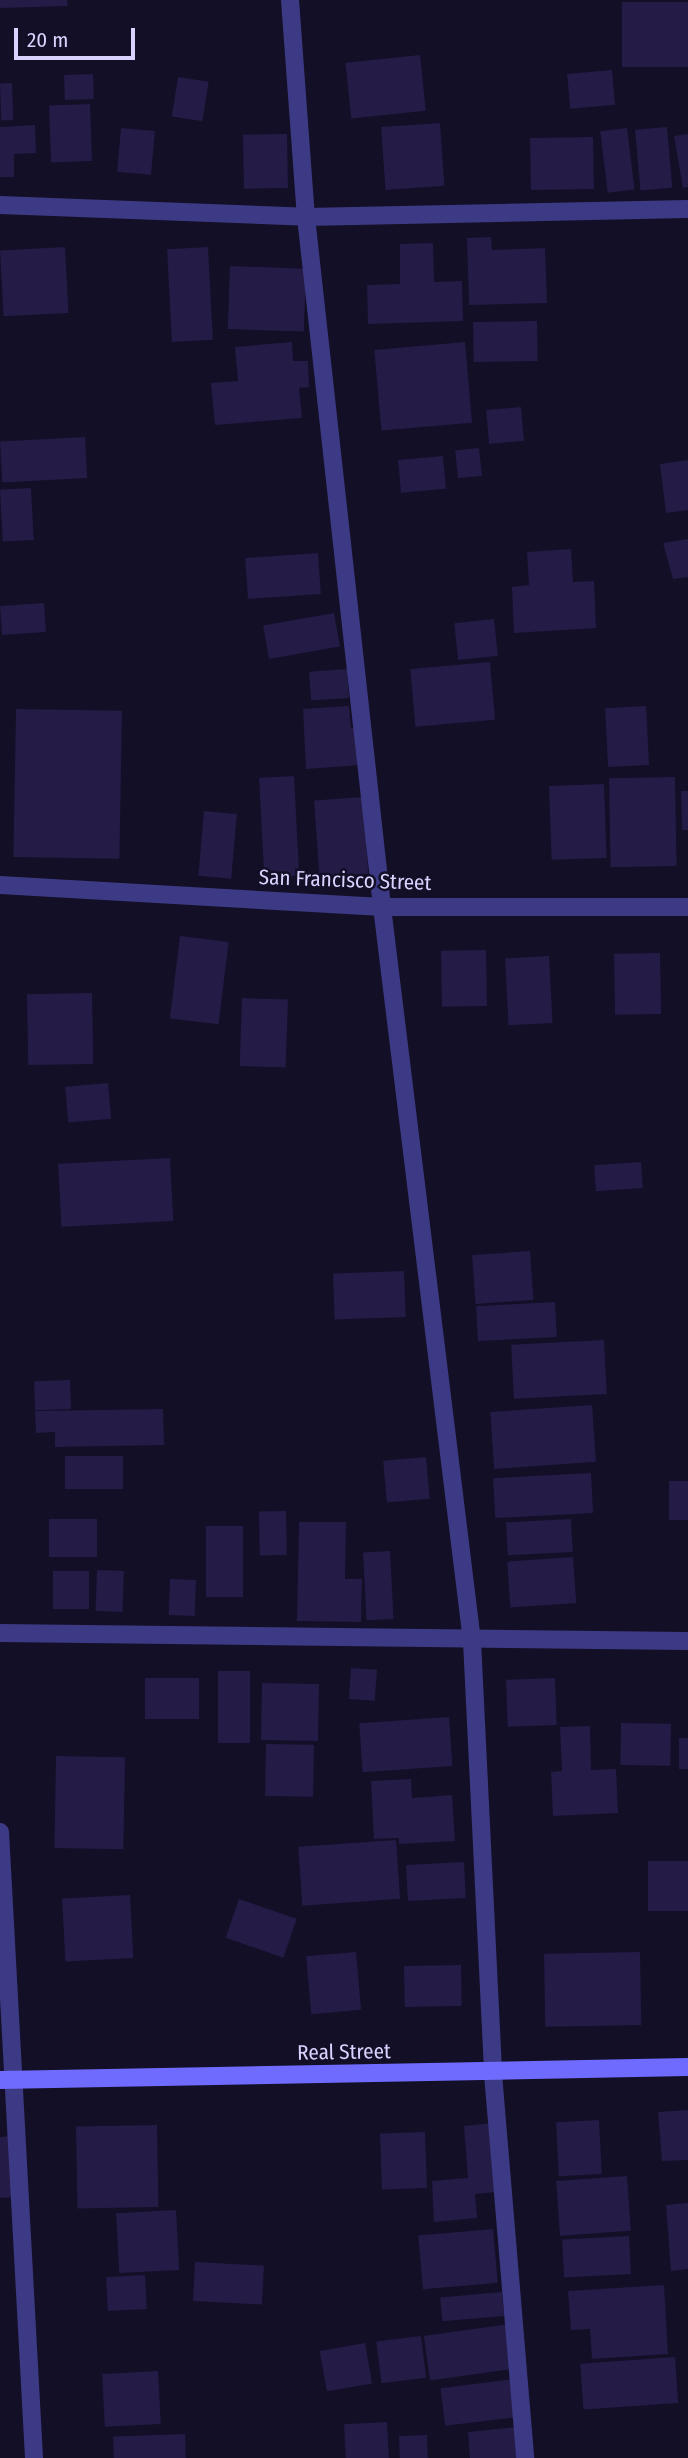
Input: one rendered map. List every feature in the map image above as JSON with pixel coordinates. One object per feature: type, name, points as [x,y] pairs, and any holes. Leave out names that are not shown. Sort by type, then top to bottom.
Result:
[{"type":"main road","name":"Real Street","points":[[7,2079],[493,2074],[688,2067]]},
{"type":"street","points":[[290,0],[306,217],[382,907],[472,1641],[493,2074],[525,2458]]},
{"type":"street","points":[[0,205],[306,217],[688,209]]},
{"type":"street","name":"San Francisco Street","points":[[0,885],[382,907],[688,907]]},
{"type":"street","points":[[0,1633],[472,1641],[688,1641]]},
{"type":"street","points":[[0,1832],[7,2079],[34,2458]]},
{"type":"building","points":[[0,0],[67,0],[68,6],[0,8]]},
{"type":"building","points":[[622,2],[688,2],[688,67],[622,67]]},
{"type":"building","points":[[420,55],[426,111],[351,119],[345,63]]},
{"type":"building","points":[[612,70],[615,105],[570,109],[567,74]]},
{"type":"building","points":[[93,74],[94,99],[65,100],[64,75]]},
{"type":"building","points":[[178,77],[209,82],[202,121],[172,117]]},
{"type":"building","points":[[0,83],[12,83],[13,120],[1,120]]},
{"type":"building","points":[[90,104],[92,161],[51,162],[49,105]]},
{"type":"building","points":[[440,123],[444,186],[386,190],[381,127]]},
{"type":"building","points":[[35,125],[36,153],[14,154],[14,177],[0,177],[0,127]]},
{"type":"building","points":[[667,127],[672,188],[640,191],[635,130]]},
{"type":"building","points":[[121,128],[155,131],[151,175],[117,172]]},
{"type":"building","points":[[627,128],[635,190],[608,193],[600,131]]},
{"type":"building","points":[[287,134],[288,188],[244,189],[243,135]]},
{"type":"building","points":[[688,134],[688,187],[683,188],[674,136]]},
{"type":"building","points":[[593,137],[594,189],[531,190],[530,138]]},
{"type":"building","points":[[491,237],[492,250],[545,248],[547,303],[469,305],[467,238]]},
{"type":"building","points":[[433,243],[434,282],[462,281],[463,321],[368,324],[367,285],[400,284],[400,244]]},
{"type":"building","points":[[65,247],[68,313],[4,316],[0,250]]},
{"type":"building","points":[[208,247],[213,340],[172,342],[167,249]]},
{"type":"building","points":[[230,266],[306,269],[304,332],[228,329]]},
{"type":"building","points":[[537,321],[538,361],[474,362],[473,322]]},
{"type":"building","points":[[292,342],[293,361],[308,361],[309,387],[299,388],[302,418],[215,425],[211,383],[238,381],[235,347]]},
{"type":"building","points":[[465,342],[472,423],[381,431],[374,350]]},
{"type":"building","points":[[521,407],[524,441],[489,444],[486,410]]},
{"type":"building","points":[[85,437],[87,478],[2,482],[0,441]]},
{"type":"building","points":[[479,448],[482,476],[458,478],[455,451]]},
{"type":"building","points":[[443,456],[446,489],[401,493],[398,460]]},
{"type":"building","points":[[688,460],[688,510],[666,513],[660,464]]},
{"type":"building","points":[[31,488],[34,540],[3,542],[0,490]]},
{"type":"building","points":[[688,539],[688,577],[673,579],[663,543]]},
{"type":"building","points":[[571,549],[573,582],[594,581],[596,628],[514,633],[512,587],[529,585],[527,552]]},
{"type":"building","points":[[318,553],[321,594],[248,599],[245,558]]},
{"type":"building","points":[[44,603],[46,632],[2,635],[0,606]]},
{"type":"building","points":[[334,613],[340,646],[269,659],[263,626]]},
{"type":"building","points":[[494,619],[498,656],[458,660],[454,623]]},
{"type":"building","points":[[490,662],[495,720],[415,727],[410,669]]},
{"type":"building","points":[[347,669],[349,698],[311,701],[309,672]]},
{"type":"building","points":[[349,706],[351,728],[359,727],[361,765],[306,769],[303,709]]},
{"type":"building","points":[[646,706],[649,765],[608,767],[605,708]]},
{"type":"building","points":[[16,709],[122,711],[119,859],[13,857]]},
{"type":"building","points":[[294,776],[299,876],[264,878],[259,778]]},
{"type":"building","points":[[675,777],[677,866],[611,867],[609,778]]},
{"type":"building","points":[[604,784],[607,858],[552,860],[549,786]]},
{"type":"building","points":[[681,791],[688,791],[688,830],[682,830]]},
{"type":"building","points":[[363,797],[368,874],[319,877],[314,800]]},
{"type":"building","points":[[204,811],[237,814],[231,879],[198,876]]},
{"type":"building","points":[[180,936],[229,942],[219,1024],[170,1018]]},
{"type":"building","points":[[486,950],[487,1006],[442,1007],[441,951]]},
{"type":"building","points":[[660,953],[661,1014],[615,1015],[614,954]]},
{"type":"building","points":[[549,956],[553,1023],[509,1025],[505,958]]},
{"type":"building","points":[[92,993],[93,1064],[28,1065],[27,994]]},
{"type":"building","points":[[242,998],[288,1000],[286,1068],[240,1066]]},
{"type":"building","points":[[108,1083],[111,1119],[68,1123],[65,1087]]},
{"type":"building","points":[[170,1158],[173,1221],[61,1227],[58,1164]]},
{"type":"building","points":[[641,1162],[643,1188],[596,1191],[594,1165]]},
{"type":"building","points":[[530,1251],[533,1300],[476,1304],[472,1255]]},
{"type":"building","points":[[404,1271],[406,1317],[335,1319],[333,1273]]},
{"type":"building","points":[[555,1302],[557,1337],[478,1341],[476,1306]]},
{"type":"building","points":[[604,1340],[607,1394],[514,1399],[511,1345]]},
{"type":"building","points":[[70,1380],[71,1409],[35,1410],[34,1381]]},
{"type":"building","points":[[592,1405],[596,1462],[494,1469],[490,1412]]},
{"type":"building","points":[[163,1409],[164,1445],[55,1447],[55,1432],[36,1433],[35,1411]]},
{"type":"building","points":[[65,1456],[123,1456],[123,1489],[65,1489]]},
{"type":"building","points":[[426,1457],[430,1499],[387,1503],[383,1461]]},
{"type":"building","points":[[591,1473],[593,1513],[495,1518],[493,1478]]},
{"type":"building","points":[[669,1481],[688,1481],[688,1520],[669,1520]]},
{"type":"building","points":[[259,1511],[286,1511],[287,1555],[260,1555]]},
{"type":"building","points":[[49,1519],[97,1519],[97,1557],[49,1557]]},
{"type":"building","points":[[571,1519],[573,1552],[508,1555],[506,1522]]},
{"type":"building","points":[[299,1522],[346,1522],[345,1579],[362,1579],[361,1622],[297,1621]]},
{"type":"building","points":[[206,1526],[243,1526],[243,1597],[206,1597]]},
{"type":"building","points":[[390,1551],[394,1619],[367,1620],[363,1552]]},
{"type":"building","points":[[573,1557],[576,1603],[510,1607],[507,1562]]},
{"type":"building","points":[[97,1570],[124,1571],[123,1612],[96,1611]]},
{"type":"building","points":[[53,1571],[89,1571],[89,1609],[53,1609]]},
{"type":"building","points":[[170,1579],[196,1580],[195,1616],[169,1615]]},
{"type":"building","points":[[351,1668],[377,1670],[375,1701],[349,1699]]},
{"type":"building","points":[[218,1671],[250,1671],[250,1743],[218,1743]]},
{"type":"building","points":[[145,1678],[199,1678],[199,1719],[145,1719]]},
{"type":"building","points":[[555,1678],[557,1725],[508,1727],[506,1680]]},
{"type":"building","points":[[262,1683],[319,1684],[318,1741],[261,1740]]},
{"type":"building","points":[[449,1717],[452,1766],[363,1772],[359,1723]]},
{"type":"building","points":[[621,1723],[671,1724],[670,1766],[620,1765]]},
{"type":"building","points":[[590,1726],[591,1770],[616,1769],[618,1813],[553,1816],[551,1772],[562,1771],[560,1727]]},
{"type":"building","points":[[679,1738],[688,1738],[688,1769],[679,1769]]},
{"type":"building","points":[[266,1744],[314,1745],[313,1797],[265,1796]]},
{"type":"building","points":[[56,1756],[125,1757],[123,1849],[54,1848]]},
{"type":"building","points":[[411,1779],[412,1798],[452,1795],[455,1841],[399,1844],[399,1838],[374,1839],[371,1781]]},
{"type":"building","points":[[396,1840],[400,1899],[302,1906],[298,1847]]},
{"type":"building","points":[[648,1861],[688,1861],[688,1911],[648,1911]]},
{"type":"building","points":[[464,1862],[466,1898],[408,1901],[406,1865]]},
{"type":"building","points":[[130,1895],[133,1958],[65,1961],[62,1899]]},
{"type":"building","points":[[239,1899],[297,1919],[283,1958],[226,1938]]},
{"type":"building","points":[[356,1952],[361,2010],[311,2014],[306,1956]]},
{"type":"building","points":[[640,1952],[641,2025],[545,2027],[544,1954]]},
{"type":"building","points":[[461,1965],[462,2006],[405,2007],[404,1966]]},
{"type":"building","points":[[688,2110],[688,2160],[662,2161],[658,2112]]},
{"type":"building","points":[[599,2120],[602,2174],[559,2176],[556,2122]]},
{"type":"building","points":[[493,2123],[498,2192],[475,2194],[477,2218],[434,2222],[432,2181],[468,2178],[464,2126]]},
{"type":"building","points":[[157,2125],[158,2207],[77,2208],[76,2126]]},
{"type":"building","points":[[425,2132],[427,2188],[382,2190],[380,2134]]},
{"type":"building","points":[[9,2136],[15,2197],[0,2198],[0,2137]]},
{"type":"building","points":[[627,2176],[631,2231],[560,2236],[556,2181]]},
{"type":"building","points":[[688,2203],[688,2269],[671,2271],[666,2205]]},
{"type":"building","points":[[176,2210],[179,2270],[119,2273],[116,2213]]},
{"type":"building","points":[[493,2229],[498,2283],[423,2289],[418,2236]]},
{"type":"building","points":[[629,2236],[631,2274],[564,2277],[562,2240]]},
{"type":"building","points":[[195,2262],[264,2266],[262,2305],[193,2301]]},
{"type":"building","points":[[145,2275],[147,2309],[108,2311],[106,2277]]},
{"type":"building","points":[[664,2285],[668,2354],[592,2359],[590,2329],[571,2330],[568,2291]]},
{"type":"building","points":[[502,2292],[504,2316],[442,2321],[440,2297]]},
{"type":"building","points":[[509,2324],[515,2369],[430,2381],[424,2336]]},
{"type":"building","points":[[421,2336],[426,2378],[381,2383],[376,2341]]},
{"type":"building","points":[[365,2343],[372,2383],[327,2391],[320,2351]]},
{"type":"building","points":[[675,2357],[678,2403],[583,2410],[580,2364]]},
{"type":"building","points":[[158,2371],[161,2424],[105,2427],[102,2374]]},
{"type":"building","points":[[515,2379],[520,2417],[445,2426],[441,2388]]},
{"type":"building","points":[[387,2422],[389,2458],[346,2458],[344,2424]]},
{"type":"building","points":[[517,2427],[521,2458],[470,2458],[468,2432]]},
{"type":"building","points":[[185,2434],[186,2458],[114,2458],[113,2437]]},
{"type":"building","points":[[427,2435],[428,2458],[400,2458],[399,2436]]}]
